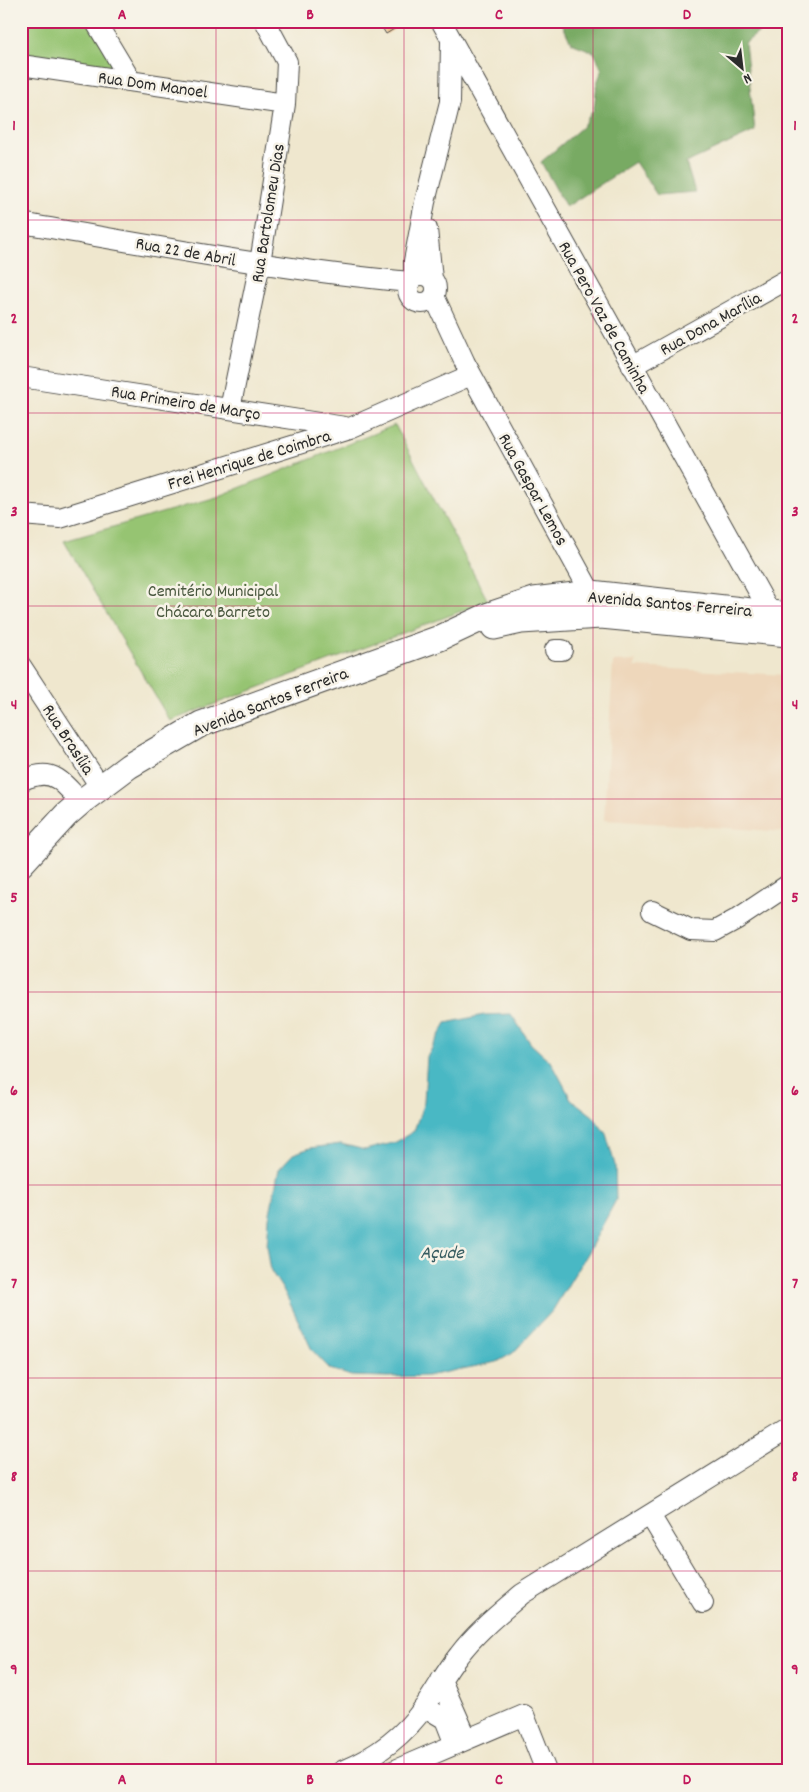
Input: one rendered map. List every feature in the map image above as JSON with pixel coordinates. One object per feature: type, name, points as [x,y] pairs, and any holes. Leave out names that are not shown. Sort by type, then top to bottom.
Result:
[{"type":"main road","name":"Avenida Santos Ferreira","points":[[21,864],[80,802],[129,766],[201,724],[440,638],[489,615],[534,600],[591,593],[779,614]]},
{"type":"main road","name":"Avenida Santos Ferreira","points":[[440,638],[521,621],[601,616],[788,634]]},
{"type":"street","points":[[96,21],[130,81]]},
{"type":"street","name":"Rua Bartolomeu Dias","points":[[230,409],[260,263],[285,104],[287,62],[265,21]]},
{"type":"street","name":"Rua Pero Vaz de Caminha","points":[[441,21],[632,366],[779,614]]},
{"type":"street","points":[[421,289],[414,261],[425,202],[450,102],[452,40]]},
{"type":"street","name":"Rua Dom Manoel","points":[[21,65],[285,104]]},
{"type":"street","name":"Rua 22 de Abril","points":[[21,223],[421,289]]},
{"type":"street","name":"Rua Dona Marília","points":[[632,366],[788,279]]},
{"type":"street","name":"Rua Gaspar Lemos","points":[[421,289],[468,369],[591,593],[601,616]]},
{"type":"street","name":"Frei Henrique de Coimbra","points":[[21,515],[60,518],[350,428],[468,369]]},
{"type":"street","name":"Rua Primeiro de Março","points":[[21,377],[350,428]]},
{"type":"street","name":"Rua Brasília","points":[[21,666],[101,788]]},
{"type":"street","points":[[21,782],[25,778],[44,773],[57,777],[80,802]]},
{"type":"street","points":[[652,911],[691,930],[715,931],[737,919],[788,885]]},
{"type":"street","points":[[342,1771],[370,1758],[402,1734],[425,1707],[458,1655],[483,1628],[522,1594],[788,1429]]},
{"type":"street","points":[[650,1515],[703,1603]]},
{"type":"street","points":[[441,1680],[461,1741]]},
{"type":"street","points":[[425,1707],[445,1719],[461,1741]]},
{"type":"street","points":[[394,1771],[524,1715],[546,1771]]},
{"type":"shaded area","points":[[636,661],[635,667],[788,675],[788,832],[604,820],[613,662]]},
{"type":"green space","points":[[21,21],[88,21],[119,72],[21,57]]},
{"type":"green space","points":[[561,21],[773,21],[745,43],[755,131],[686,163],[695,192],[657,195],[635,162],[566,207],[541,162],[582,127],[594,109],[597,83],[602,70],[594,52],[571,43]]},
{"type":"green space","name":"Cemitério Municipal Chácara Barreto","points":[[395,425],[488,601],[170,721],[64,541],[217,497]]},
{"type":"water","name":"Açude","points":[[511,1014],[531,1044],[552,1063],[571,1099],[593,1116],[606,1134],[615,1165],[616,1200],[592,1245],[553,1310],[513,1353],[497,1362],[427,1376],[351,1376],[330,1369],[312,1350],[285,1293],[271,1271],[267,1246],[269,1218],[279,1169],[293,1154],[310,1148],[341,1144],[365,1150],[396,1142],[414,1131],[424,1102],[427,1057],[446,1023],[484,1015]]},
{"type":"building","points":[[378,21],[407,21],[386,34]]}]
